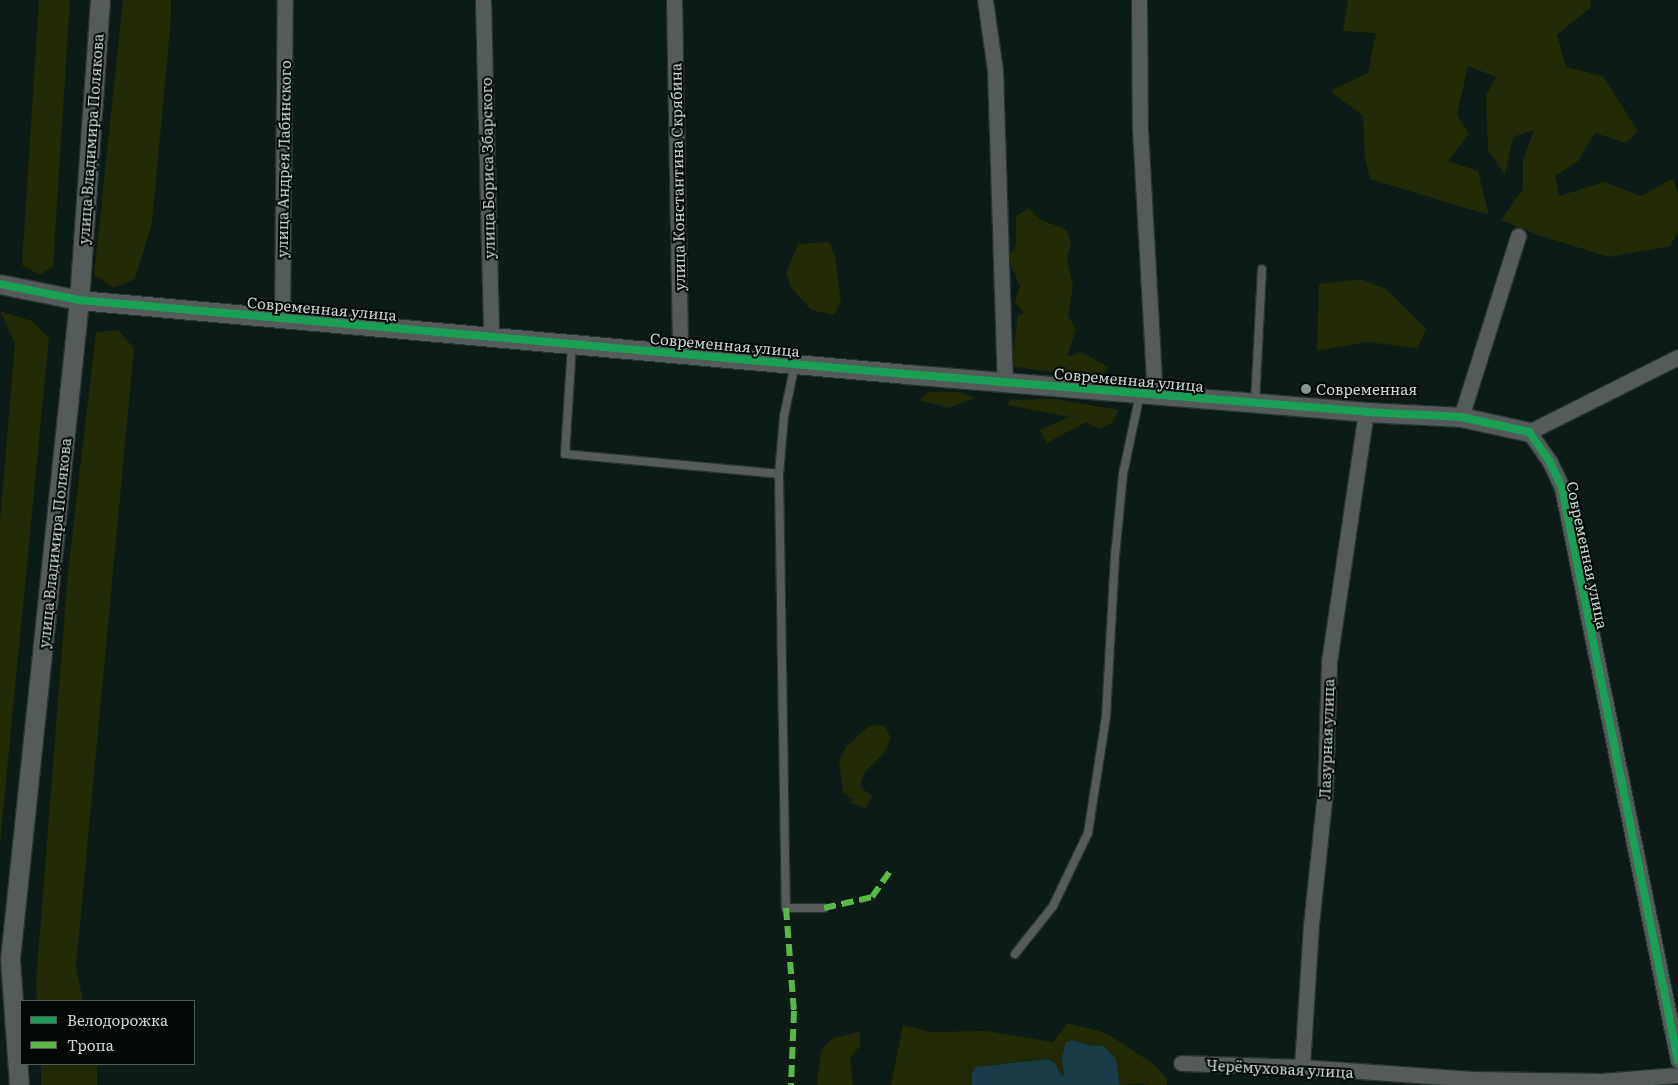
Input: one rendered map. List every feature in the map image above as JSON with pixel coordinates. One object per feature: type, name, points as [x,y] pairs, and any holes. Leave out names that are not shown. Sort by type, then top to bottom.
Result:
[{"type":"street","name":"улица Владимира Полякова","points":[[19,1085],[10,959],[79,300],[100,0]]},
{"type":"street","name":"улица Андрея Лабинского","points":[[282,318],[285,0]]},
{"type":"street","name":"улица Бориса Збарского","points":[[483,0],[491,337]]},
{"type":"street","name":"улица Константина Скрябина","points":[[674,0],[680,354]]},
{"type":"street","points":[[985,0],[994,70],[1005,382]]},
{"type":"street","points":[[1138,0],[1148,394]]},
{"type":"street","points":[[1462,417],[1518,236]]},
{"type":"street","name":"Современная улица","points":[[0,284],[79,300],[1005,382],[1366,412],[1462,417],[1529,432],[1550,462],[1562,488],[1678,1060]]},
{"type":"street","points":[[1529,432],[1678,357]]},
{"type":"street","name":"Лазурная улица","points":[[1302,1067],[1311,925],[1325,792],[1329,662],[1366,412]]},
{"type":"street","name":"Черёмуховая улица","points":[[1181,1063],[1302,1067],[1512,1079],[1601,1081],[1678,1075]]},
{"type":"lane","points":[[1255,403],[1262,268]]},
{"type":"lane","points":[[572,344],[565,454],[779,474]]},
{"type":"lane","points":[[795,364],[784,416],[779,474],[786,908],[824,908]]},
{"type":"lane","points":[[1015,954],[1053,906],[1088,833],[1106,717],[1123,474],[1148,394]]},
{"type":"green space","points":[[39,0],[70,0],[53,267],[39,275],[22,265]]},
{"type":"green space","points":[[123,0],[171,0],[171,18],[152,224],[135,279],[114,288],[94,275]]},
{"type":"green space","points":[[1348,0],[1591,0],[1590,8],[1557,35],[1566,67],[1603,76],[1638,131],[1626,143],[1595,133],[1578,161],[1555,176],[1559,196],[1604,182],[1641,196],[1673,178],[1678,193],[1678,231],[1670,246],[1609,257],[1538,235],[1501,220],[1523,189],[1523,161],[1534,130],[1513,137],[1505,175],[1488,150],[1486,95],[1496,77],[1468,66],[1457,115],[1469,134],[1448,161],[1478,171],[1489,215],[1370,179],[1365,159],[1363,116],[1330,91],[1368,73],[1376,33],[1343,31]]},
{"type":"green space","points":[[1029,208],[1039,219],[1067,230],[1071,244],[1067,259],[1073,286],[1068,316],[1076,329],[1067,357],[1082,352],[1108,367],[1101,379],[1011,366],[1018,315],[1024,313],[1014,302],[1020,287],[1008,258],[1016,245],[1016,216]]},
{"type":"green space","points":[[829,242],[835,256],[841,302],[834,315],[811,310],[791,287],[786,273],[798,244]]},
{"type":"green space","points":[[1361,279],[1386,289],[1426,329],[1418,348],[1366,342],[1317,351],[1319,284]]},
{"type":"green space","points":[[0,311],[32,321],[49,338],[0,843],[0,520],[15,343]]},
{"type":"green space","points":[[118,330],[134,348],[76,967],[83,1000],[37,1000],[36,983],[68,572],[96,332]]},
{"type":"green space","points":[[928,392],[959,392],[975,398],[948,408],[919,400]]},
{"type":"green space","points":[[1056,399],[1119,410],[1112,423],[1099,429],[1086,422],[1047,443],[1040,430],[1069,417],[1007,405],[1010,400]]},
{"type":"green space","points":[[884,725],[891,738],[885,752],[864,773],[860,787],[872,796],[865,809],[850,802],[853,800],[843,792],[839,761],[846,747],[869,726]]},
{"type":"green space","points":[[1068,1023],[1106,1033],[1152,1063],[1167,1078],[1167,1085],[1146,1085],[1145,1083],[1120,1085],[1120,1078],[1104,1046],[1093,1046],[1072,1040],[1065,1076],[1061,1075],[1055,1063],[1048,1059],[997,1064],[972,1073],[972,1085],[891,1085],[903,1025],[930,1032],[986,1031],[1053,1042]]},
{"type":"green space","points":[[860,1031],[860,1046],[850,1058],[853,1085],[817,1085],[821,1050],[831,1039]]},
{"type":"green space","points":[[41,1065],[97,1065],[97,1085],[41,1085]]},
{"type":"water","points":[[1072,1040],[1093,1046],[1104,1046],[1116,1059],[1120,1085],[972,1085],[972,1073],[976,1067],[1048,1059],[1055,1063],[1061,1075],[1064,1076],[1062,1058],[1066,1042]]},
{"type":"marked path","points":[[824,908],[872,897],[890,871]]},
{"type":"marked path","points":[[786,908],[794,1011],[791,1085]]},
{"type":"cycle path","points":[[0,284],[79,300],[906,374],[1366,412],[1461,417],[1529,432],[1550,462],[1562,488],[1678,1060]]},
{"type":"place","name":"Современная","points":[[1306,389]]}]
